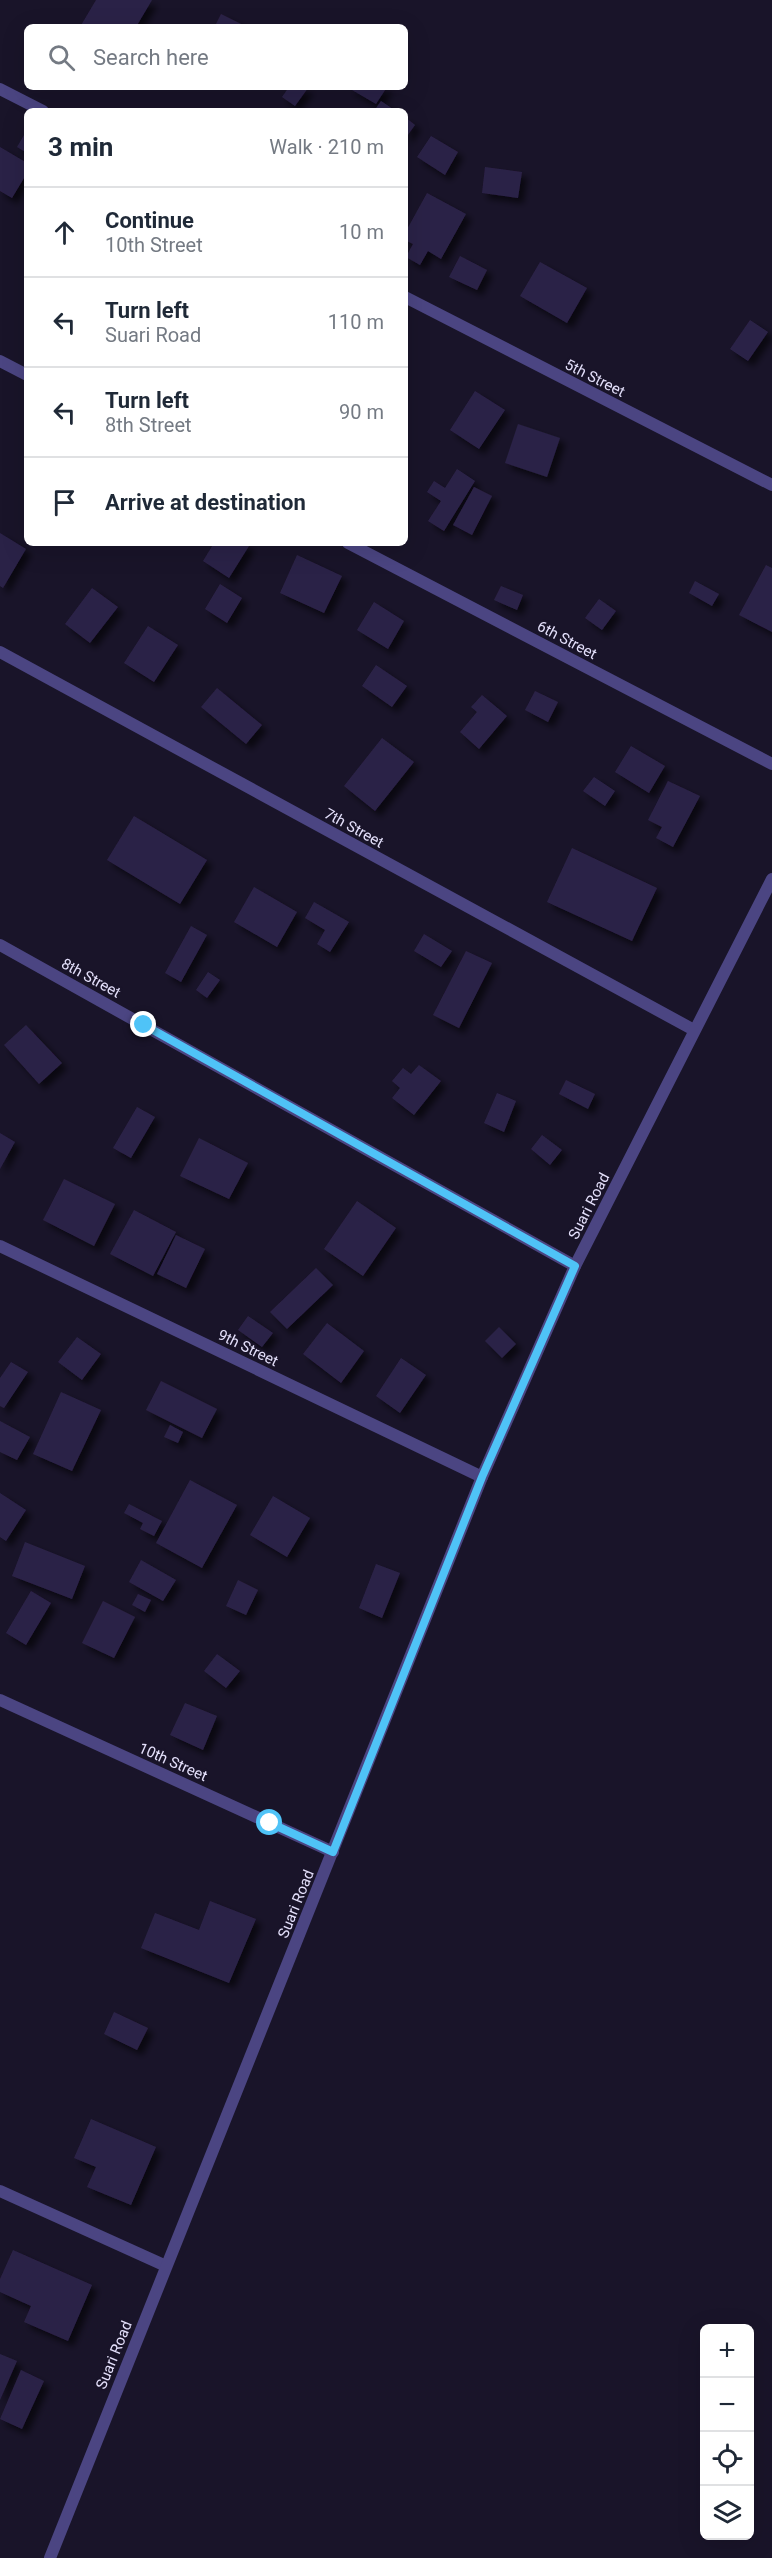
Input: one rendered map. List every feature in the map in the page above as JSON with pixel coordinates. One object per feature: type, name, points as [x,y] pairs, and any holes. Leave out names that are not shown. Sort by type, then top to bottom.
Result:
[{"type":"street","points":[[0,89],[37,108]]},
{"type":"street","name":"5th Street","points":[[408,299],[772,485]]},
{"type":"street","points":[[0,361],[24,373]]},
{"type":"street","name":"6th Street","points":[[354,546],[772,764]]},
{"type":"street","name":"7th Street","points":[[0,652],[694,1030]]},
{"type":"street","name":"Suari Road","points":[[50,2558],[482,1477],[575,1266],[772,879]]},
{"type":"street","name":"8th Street","points":[[0,945],[575,1266]]},
{"type":"street","name":"9th Street","points":[[0,1246],[482,1477]]},
{"type":"street","name":"10th Street","points":[[0,1700],[333,1852]]},
{"type":"street","points":[[0,2191],[166,2266]]},
{"type":"building","points":[[96,0],[152,0],[138,24],[82,24]]},
{"type":"building","points":[[221,14],[241,24],[216,24]]},
{"type":"building","points":[[287,90],[307,90],[295,106],[282,97]]},
{"type":"building","points":[[352,90],[385,90],[376,104]]},
{"type":"building","points":[[381,101],[392,108],[376,108]]},
{"type":"building","points":[[408,119],[415,125],[408,135]]},
{"type":"building","points":[[24,135],[24,151],[17,147]]},
{"type":"building","points":[[431,136],[458,152],[445,175],[417,157]]},
{"type":"building","points":[[0,147],[24,161],[24,178],[12,198],[0,191]]},
{"type":"building","points":[[485,167],[522,172],[518,198],[482,193]]},
{"type":"building","points":[[427,193],[466,214],[441,259],[428,251],[420,265],[408,258],[413,244],[408,242],[408,228]]},
{"type":"building","points":[[460,256],[487,270],[477,290],[449,277]]},
{"type":"building","points":[[540,262],[587,288],[567,323],[520,296]]},
{"type":"building","points":[[750,320],[768,332],[748,361],[730,349]]},
{"type":"building","points":[[475,391],[505,410],[479,449],[450,430]]},
{"type":"building","points":[[518,424],[560,438],[547,477],[505,463]]},
{"type":"building","points":[[457,469],[475,481],[444,531],[428,521],[441,501],[427,492],[434,481],[445,488]]},
{"type":"building","points":[[474,487],[492,496],[472,535],[453,525]]},
{"type":"building","points":[[0,533],[26,549],[3,588],[0,586]]},
{"type":"building","points":[[212,546],[249,546],[229,578],[203,561]]},
{"type":"building","points":[[297,555],[342,576],[324,613],[280,593]]},
{"type":"building","points":[[766,565],[772,568],[772,632],[739,615]]},
{"type":"building","points":[[695,581],[719,594],[712,606],[689,593]]},
{"type":"building","points":[[220,584],[242,598],[227,623],[205,609]]},
{"type":"building","points":[[501,586],[523,595],[517,610],[494,600]]},
{"type":"building","points":[[92,588],[118,607],[90,643],[65,624]]},
{"type":"building","points":[[599,599],[616,611],[602,630],[585,618]]},
{"type":"building","points":[[374,602],[404,621],[388,649],[357,630]]},
{"type":"building","points":[[148,626],[178,645],[154,682],[124,663]]},
{"type":"building","points":[[376,665],[407,686],[392,707],[362,686]]},
{"type":"building","points":[[217,688],[262,725],[246,744],[201,707]]},
{"type":"building","points":[[535,691],[558,702],[548,722],[525,710]]},
{"type":"building","points":[[482,695],[507,716],[479,749],[460,732],[477,712],[471,707]]},
{"type":"building","points":[[382,738],[414,762],[375,811],[344,786]]},
{"type":"building","points":[[631,746],[665,766],[649,793],[615,772]]},
{"type":"building","points":[[594,777],[615,791],[605,806],[583,791]]},
{"type":"building","points":[[668,781],[700,796],[673,847],[656,838],[662,827],[648,820]]},
{"type":"building","points":[[134,816],[207,860],[180,904],[107,860]]},
{"type":"building","points":[[572,848],[657,888],[632,941],[547,902]]},
{"type":"building","points":[[254,887],[297,912],[277,947],[234,922]]},
{"type":"building","points":[[314,902],[349,922],[330,952],[317,944],[325,930],[305,918]]},
{"type":"building","points":[[191,926],[207,935],[181,982],[165,973]]},
{"type":"building","points":[[424,934],[452,951],[441,967],[414,951]]},
{"type":"building","points":[[466,951],[492,963],[459,1028],[433,1015]]},
{"type":"building","points":[[208,972],[220,980],[207,998],[196,990]]},
{"type":"building","points":[[26,1025],[62,1063],[39,1084],[4,1045]]},
{"type":"building","points":[[419,1065],[441,1081],[414,1115],[392,1098],[400,1088],[392,1081],[403,1068],[411,1074]]},
{"type":"building","points":[[566,1080],[595,1094],[588,1109],[559,1094]]},
{"type":"building","points":[[497,1093],[516,1101],[504,1132],[484,1123]]},
{"type":"building","points":[[137,1107],[155,1117],[131,1158],[113,1148]]},
{"type":"building","points":[[0,1133],[15,1142],[0,1169]]},
{"type":"building","points":[[542,1135],[562,1150],[550,1165],[531,1149]]},
{"type":"building","points":[[199,1138],[248,1163],[229,1199],[180,1176]]},
{"type":"building","points":[[64,1179],[115,1204],[94,1246],[43,1220]]},
{"type":"building","points":[[357,1201],[396,1228],[363,1276],[324,1249]]},
{"type":"building","points":[[134,1210],[176,1232],[153,1276],[110,1254]]},
{"type":"building","points":[[176,1235],[205,1249],[186,1288],[157,1274]]},
{"type":"building","points":[[316,1268],[333,1285],[287,1329],[270,1312]]},
{"type":"building","points":[[248,1316],[273,1333],[262,1347],[238,1330]]},
{"type":"building","points":[[327,1323],[364,1351],[341,1383],[303,1354]]},
{"type":"building","points":[[499,1327],[516,1344],[502,1358],[485,1341]]},
{"type":"building","points":[[77,1337],[101,1354],[82,1380],[58,1362]]},
{"type":"building","points":[[401,1358],[426,1375],[400,1413],[376,1396]]},
{"type":"building","points":[[11,1362],[28,1372],[4,1408],[0,1406],[0,1378]]},
{"type":"building","points":[[161,1381],[217,1409],[202,1438],[146,1410]]},
{"type":"building","points":[[61,1392],[101,1410],[72,1471],[33,1454]]},
{"type":"building","points":[[0,1421],[30,1437],[17,1460],[0,1452]]},
{"type":"building","points":[[170,1425],[183,1432],[178,1443],[164,1437]]},
{"type":"building","points":[[190,1480],[237,1505],[202,1568],[156,1543]]},
{"type":"building","points":[[0,1493],[26,1510],[6,1541],[0,1537]]},
{"type":"building","points":[[273,1496],[310,1518],[287,1557],[250,1535]]},
{"type":"building","points":[[129,1504],[162,1521],[154,1536],[140,1529],[143,1523],[124,1513]]},
{"type":"building","points":[[25,1542],[85,1566],[72,1599],[12,1576]]},
{"type":"building","points":[[141,1560],[176,1580],[163,1601],[129,1582]]},
{"type":"building","points":[[376,1564],[400,1573],[382,1618],[359,1608]]},
{"type":"building","points":[[238,1580],[258,1590],[246,1615],[226,1606]]},
{"type":"building","points":[[31,1591],[51,1603],[26,1645],[6,1633]]},
{"type":"building","points":[[138,1594],[151,1600],[145,1612],[132,1605]]},
{"type":"building","points":[[103,1601],[135,1617],[114,1658],[82,1643]]},
{"type":"building","points":[[217,1654],[240,1671],[226,1688],[204,1671]]},
{"type":"building","points":[[185,1703],[217,1716],[203,1750],[170,1735]]},
{"type":"building","points":[[210,1901],[256,1919],[229,1983],[141,1948],[155,1913],[199,1930]]},
{"type":"building","points":[[114,2012],[148,2028],[137,2050],[104,2034]]},
{"type":"building","points":[[91,2119],[156,2147],[131,2205],[87,2187],[96,2167],[74,2158]]},
{"type":"building","points":[[13,2250],[92,2285],[68,2341],[24,2322],[31,2306],[0,2292],[0,2279]]},
{"type":"building","points":[[0,2354],[17,2361],[0,2400]]},
{"type":"building","points":[[21,2370],[44,2381],[22,2429],[0,2419]]},
{"type":"route","points":[[144,1025],[575,1266],[482,1477],[333,1852],[270,1823]]}]
